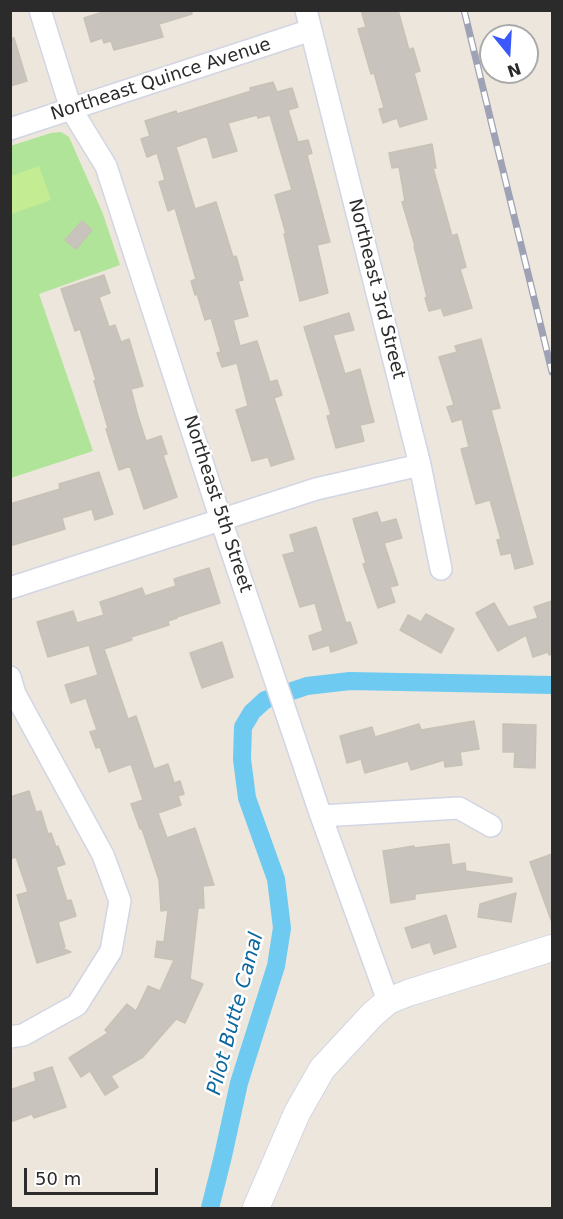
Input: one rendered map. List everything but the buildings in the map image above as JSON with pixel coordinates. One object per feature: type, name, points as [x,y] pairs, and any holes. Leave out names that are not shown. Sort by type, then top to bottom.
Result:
[{"type":"street","name":"Northeast 5th Street","points":[[40,10],[71,109],[106,166],[221,520],[321,816],[388,1001]]},
{"type":"street","name":"Northeast Quince Avenue","points":[[10,129],[71,109],[308,20]]},
{"type":"street","name":"Northeast 3rd Street","points":[[308,20],[420,465],[441,569]]},
{"type":"street","points":[[10,588],[316,489],[420,465]]},
{"type":"street","points":[[10,677],[15,694],[103,855],[120,901],[111,951],[77,1005],[23,1035],[10,1037]]},
{"type":"street","points":[[321,816],[459,808],[491,826]]},
{"type":"street","points":[[256,1209],[297,1113],[322,1070],[372,1015],[388,1001],[408,993],[552,948]]},
{"type":"green space","points":[[61,132],[69,137],[103,214],[120,265],[39,294],[93,451],[11,478],[10,146]]},
{"type":"green space","points":[[39,166],[51,200],[11,214],[11,176]]},
{"type":"waterway","name":"Pilot Butte Canal","points":[[210,1208],[239,1083],[276,966],[282,928],[276,879],[247,798],[242,759],[243,727],[252,712],[265,700],[307,686],[350,681],[552,685]]},
{"type":"railway","points":[[464,10],[552,372]]}]
